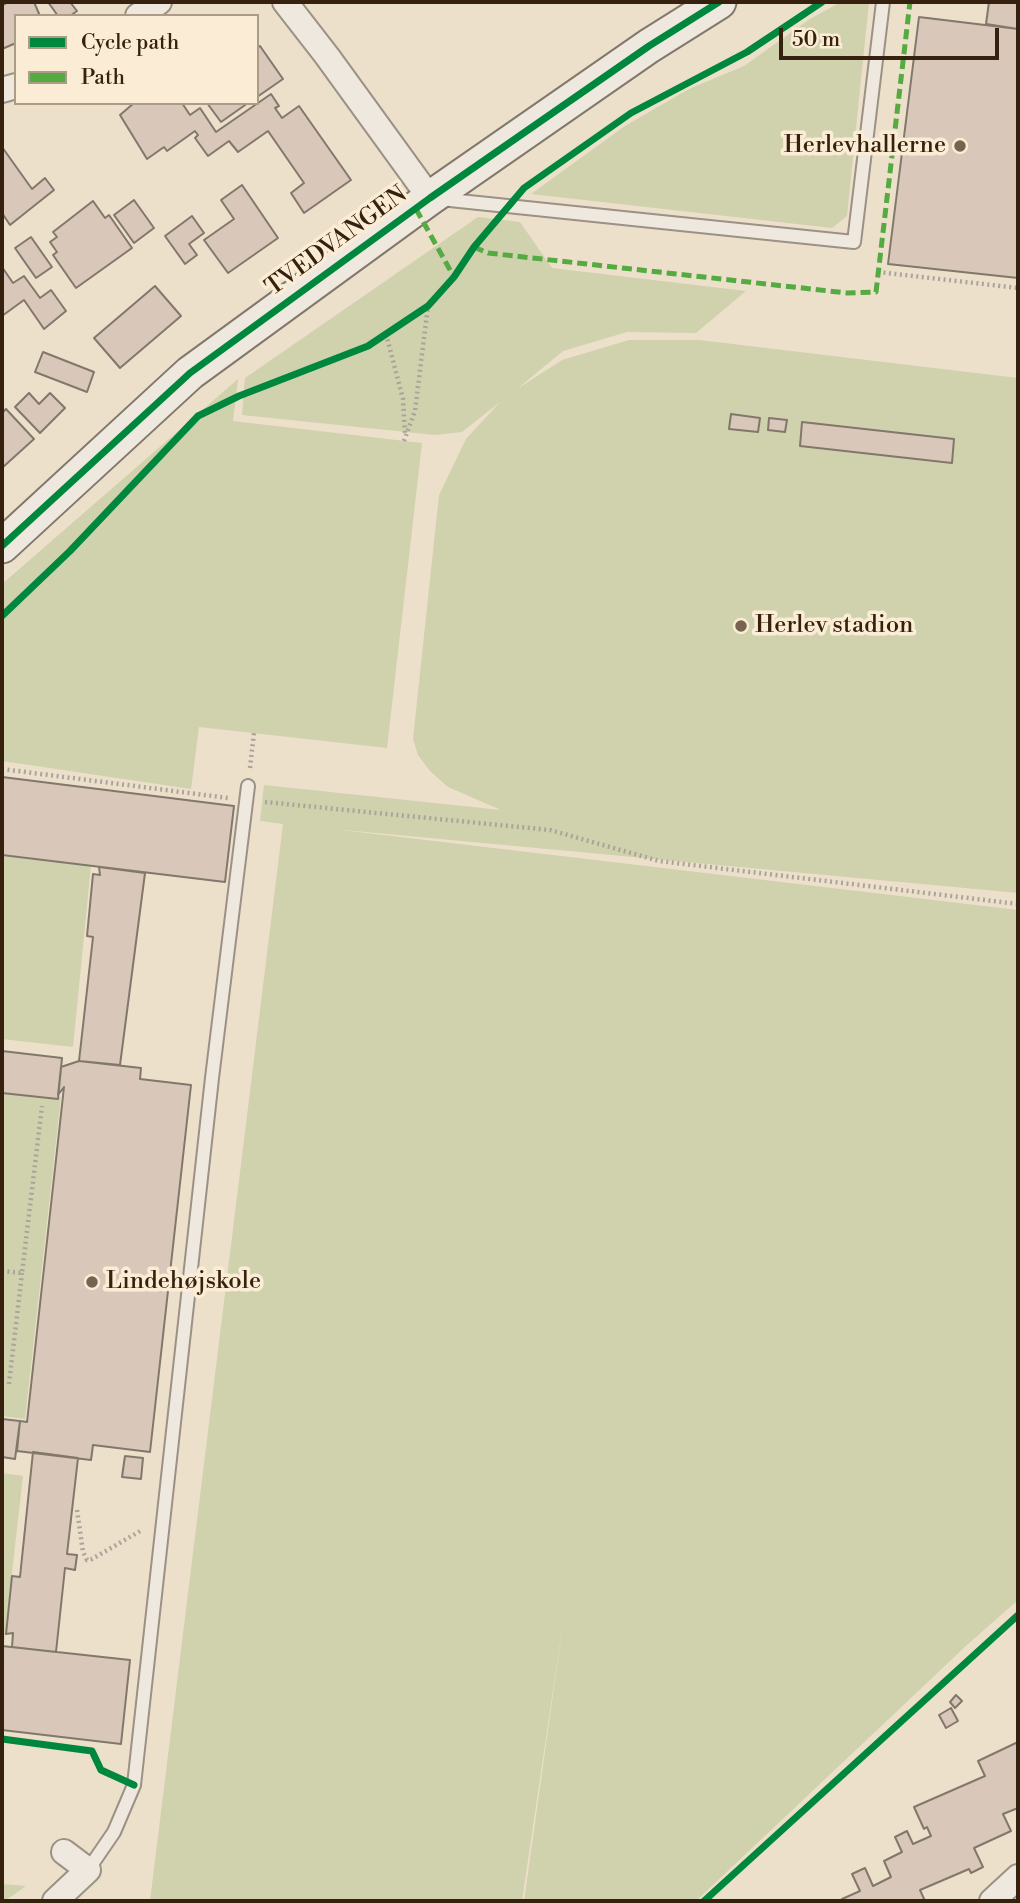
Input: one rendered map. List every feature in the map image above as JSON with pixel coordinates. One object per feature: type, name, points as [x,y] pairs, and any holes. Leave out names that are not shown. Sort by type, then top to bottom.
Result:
[{"type":"street","points":[[141,14],[159,2]]},
{"type":"street","points":[[285,2],[430,198]]},
{"type":"street","name":"TVEDVANGEN","points":[[2,546],[190,373],[430,198],[649,46],[719,2]]},
{"type":"street","points":[[55,1901],[88,1870],[64,1852]]},
{"type":"street","points":[[992,1901],[1018,1877]]},
{"type":"lane","name":"TVEDVANGEN","points":[[430,198],[854,242],[883,2]]},
{"type":"lane","points":[[88,1870],[114,1832],[134,1785],[212,1078],[247,793]]},
{"type":"path","points":[[878,272],[1018,288]]},
{"type":"path","points":[[418,313],[437,297]]},
{"type":"path","points":[[381,323],[403,399],[406,426],[404,441],[415,411],[428,306]]},
{"type":"path","points":[[377,340],[396,327]]},
{"type":"path","points":[[247,793],[254,733]]},
{"type":"path","points":[[2,769],[247,793],[550,830],[659,861],[1018,904]]},
{"type":"path","points":[[9,1384],[42,1106]]},
{"type":"path","points":[[2,1271],[22,1273]]},
{"type":"path","points":[[77,1510],[83,1552],[87,1560],[163,1518]]},
{"type":"green space","points":[[841,2],[869,2],[847,216],[832,228],[531,194],[625,126],[689,89],[744,66],[810,19]]},
{"type":"green space","points":[[478,217],[520,222],[552,268],[746,291],[696,333],[627,332],[563,351],[517,389],[562,360],[629,340],[699,340],[1018,378],[1018,893],[333,829],[1018,910],[1018,1600],[696,1901],[524,1901],[565,1609],[522,1901],[150,1901],[283,824],[260,821],[264,785],[501,810],[448,787],[430,771],[418,755],[413,739],[439,495],[466,439],[500,402],[462,432],[435,435],[242,415],[245,378]]},
{"type":"green space","points":[[238,379],[233,421],[422,443],[387,748],[199,727],[191,789],[2,761],[2,584]]},
{"type":"green space","points":[[2,856],[91,866],[73,1047],[2,1039]]},
{"type":"green space","points":[[2,1089],[61,1097],[25,1419],[2,1416]]},
{"type":"green space","points":[[2,1473],[23,1476],[4,1643],[2,1643]]},
{"type":"green space","points":[[2,1884],[26,1886],[2,1901]]},
{"type":"building","points":[[4,2],[34,2],[39,14],[14,14],[14,44],[2,49],[2,5]]},
{"type":"building","points":[[48,2],[70,2],[77,11],[73,14],[57,14]]},
{"type":"building","points":[[989,2],[1018,2],[1018,29],[986,24]]},
{"type":"building","name":"Herlevhallerne","points":[[919,17],[1018,29],[1018,278],[888,264]]},
{"type":"building","points":[[259,47],[283,79],[259,96]]},
{"type":"building","points":[[271,94],[279,106],[275,108],[282,118],[299,106],[351,180],[304,213],[291,193],[304,183],[268,131],[238,152],[229,141],[208,156],[195,138],[198,135],[195,131],[167,151],[164,147],[147,159],[120,115],[132,105],[183,105],[190,115],[200,108],[216,132],[259,105]]},
{"type":"building","points":[[208,105],[245,105],[221,122]]},
{"type":"building","points":[[2,147],[32,189],[45,178],[54,190],[10,225],[2,213]]},
{"type":"building","points":[[242,185],[278,238],[228,273],[204,240],[234,219],[221,200]]},
{"type":"building","points":[[134,200],[154,228],[134,243],[114,215]]},
{"type":"building","points":[[93,201],[105,218],[109,215],[132,248],[76,288],[53,255],[57,252],[50,242],[57,237],[53,232]]},
{"type":"building","points":[[192,216],[204,233],[189,244],[197,255],[185,264],[165,236]]},
{"type":"building","points":[[31,237],[52,267],[36,278],[15,248]]},
{"type":"building","points":[[2,267],[13,283],[24,276],[40,298],[51,290],[66,311],[44,329],[24,300],[2,316]]},
{"type":"building","points":[[155,286],[181,316],[120,368],[94,338]]},
{"type":"building","points":[[43,352],[94,372],[87,392],[35,372]]},
{"type":"building","points":[[29,393],[39,404],[50,393],[65,408],[40,433],[15,407]]},
{"type":"building","points":[[6,409],[34,439],[2,468],[2,413]]},
{"type":"building","points":[[731,414],[760,418],[758,432],[729,429]]},
{"type":"building","points":[[769,418],[787,420],[785,432],[768,430]]},
{"type":"building","points":[[802,422],[954,439],[952,463],[800,446]]},
{"type":"building","points":[[2,777],[234,806],[225,882],[2,855]]},
{"type":"building","points":[[99,867],[145,873],[120,1065],[79,1061],[93,937],[87,936],[93,874],[100,875]]},
{"type":"building","points":[[2,1051],[62,1058],[58,1099],[2,1093]]},
{"type":"building","points":[[79,1061],[141,1068],[140,1079],[191,1085],[150,1452],[93,1445],[91,1460],[17,1451],[20,1421],[27,1422],[64,1087],[58,1095],[61,1067]]},
{"type":"building","points":[[2,1419],[20,1421],[15,1459],[2,1457]]},
{"type":"building","points":[[33,1452],[78,1458],[67,1554],[77,1555],[75,1570],[65,1568],[56,1652],[12,1647],[13,1633],[6,1634],[12,1576],[20,1577]]},
{"type":"building","points":[[125,1456],[143,1458],[141,1479],[122,1477]]},
{"type":"building","points":[[2,1646],[130,1660],[121,1744],[2,1730]]},
{"type":"building","points":[[956,1695],[962,1701],[955,1708],[950,1702]]},
{"type":"building","points":[[951,1708],[958,1721],[946,1728],[939,1715]]},
{"type":"building","points":[[1018,1742],[1018,1808],[1003,1814],[1011,1831],[974,1848],[983,1867],[971,1873],[969,1869],[920,1890],[925,1901],[843,1901],[842,1899],[860,1891],[852,1874],[865,1868],[873,1886],[891,1877],[884,1861],[902,1852],[895,1837],[907,1831],[913,1844],[931,1836],[927,1827],[924,1829],[914,1807],[985,1776],[978,1761]]},
{"type":"marked path","points":[[474,247],[488,253],[847,293],[876,292],[910,2]]},
{"type":"marked path","points":[[416,209],[454,277]]},
{"type":"cycle path","points":[[2,546],[190,373],[430,198],[649,46],[719,2]]},
{"type":"cycle path","points":[[2,616],[70,551],[198,416],[239,396],[368,346],[428,306],[524,188],[631,113],[747,52],[822,2]]},
{"type":"cycle path","points":[[704,1901],[1018,1615]]},
{"type":"cycle path","points":[[2,1739],[92,1751],[101,1770],[134,1785]]},
{"type":"place","name":"Herlevhallerne","points":[[960,146]]},
{"type":"place","name":"Herlev stadion","points":[[741,626]]},
{"type":"place","name":"Lindehøjskole","points":[[92,1282]]}]
